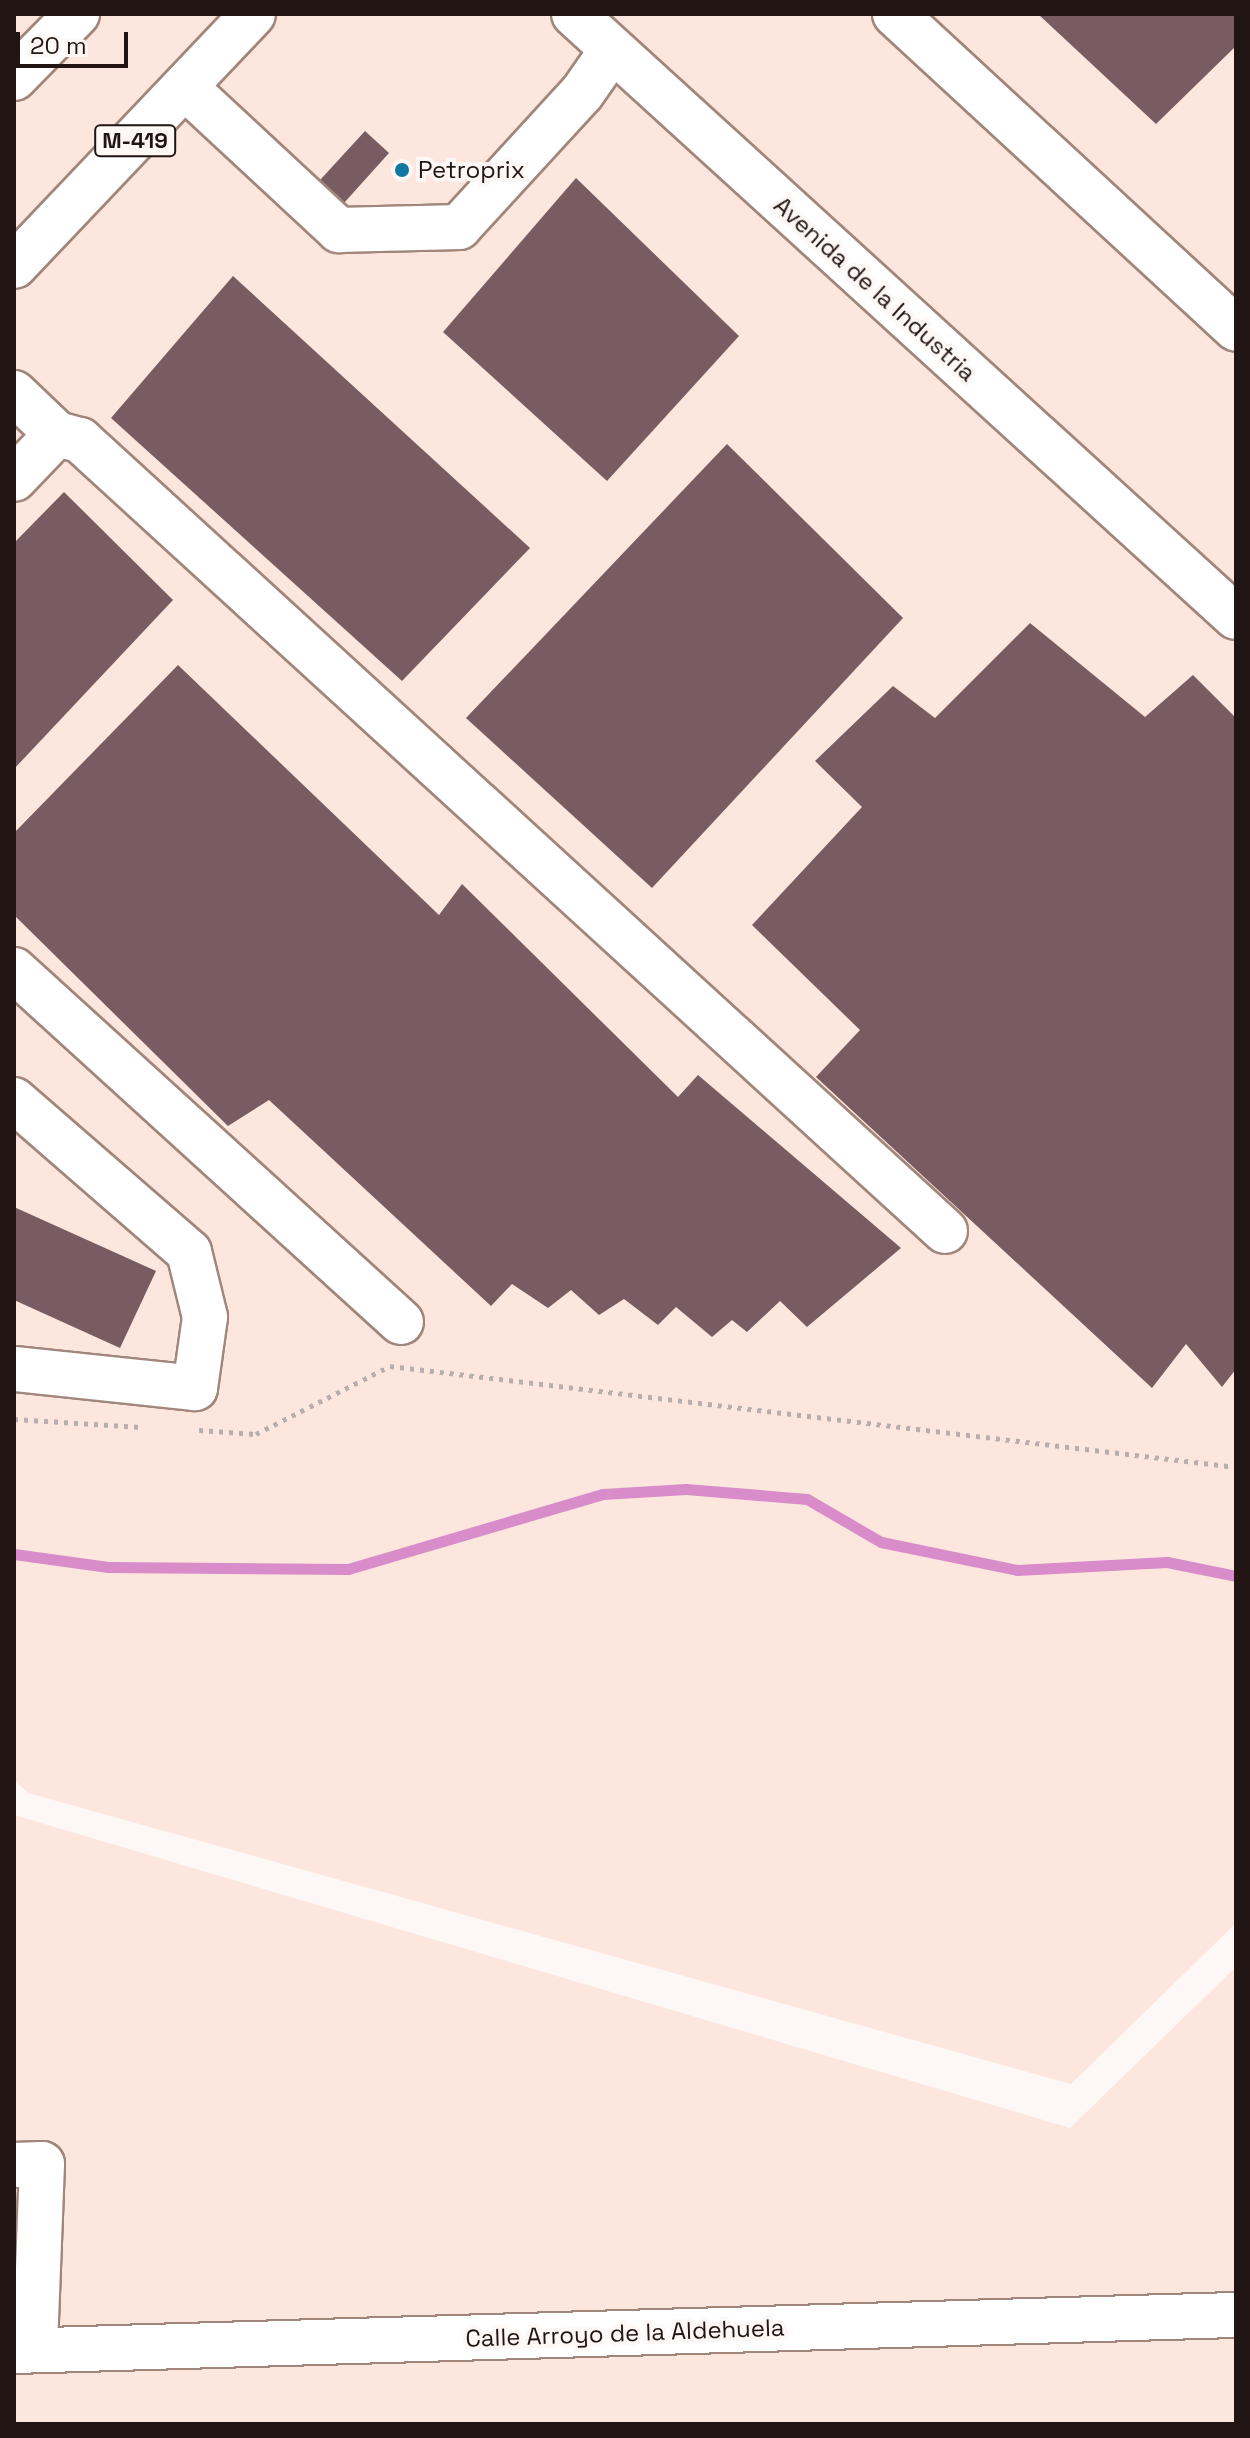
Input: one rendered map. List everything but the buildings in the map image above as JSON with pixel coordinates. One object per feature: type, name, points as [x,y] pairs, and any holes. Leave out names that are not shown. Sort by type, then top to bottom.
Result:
[{"type":"street","points":[[14,78],[77,14]]},
{"type":"street","name":"M-419","points":[[14,266],[253,14]]},
{"type":"street","name":"Avenida de la Industria","points":[[574,14],[1236,617]]},
{"type":"street","points":[[895,14],[1236,329]]},
{"type":"street","points":[[186,88],[339,230],[459,227],[582,93],[612,50]]},
{"type":"street","points":[[14,393],[57,434],[80,440],[945,1231]]},
{"type":"street","points":[[14,479],[57,434]]},
{"type":"street","name":"Avenida de la Industria","points":[[1177,562],[1236,578]]},
{"type":"street","points":[[14,970],[401,1322]]},
{"type":"street","points":[[14,1100],[189,1252],[205,1317],[195,1388],[14,1369]]},
{"type":"street","points":[[14,2165],[42,2164],[24,2350]]},
{"type":"street","name":"Calle Arroyo de la Aldehuela","points":[[24,2350],[1236,2315]]},
{"type":"path","points":[[196,1430],[256,1434],[390,1366],[1236,1467]]},
{"type":"path","points":[[14,1419],[150,1427]]},
{"type":"shaded area","points":[[14,14],[1236,14],[1236,1923],[1071,2084],[28,1793],[14,1780]]},
{"type":"shaded area","points":[[14,1815],[1070,2128],[1236,1967],[1236,2424],[14,2424]]},
{"type":"waterway","points":[[14,1554],[108,1567],[348,1569],[603,1494],[686,1489],[807,1499],[881,1542],[1017,1570],[1167,1562],[1236,1576]]},
{"type":"place","name":"Petroprix","points":[[402,170]]}]
